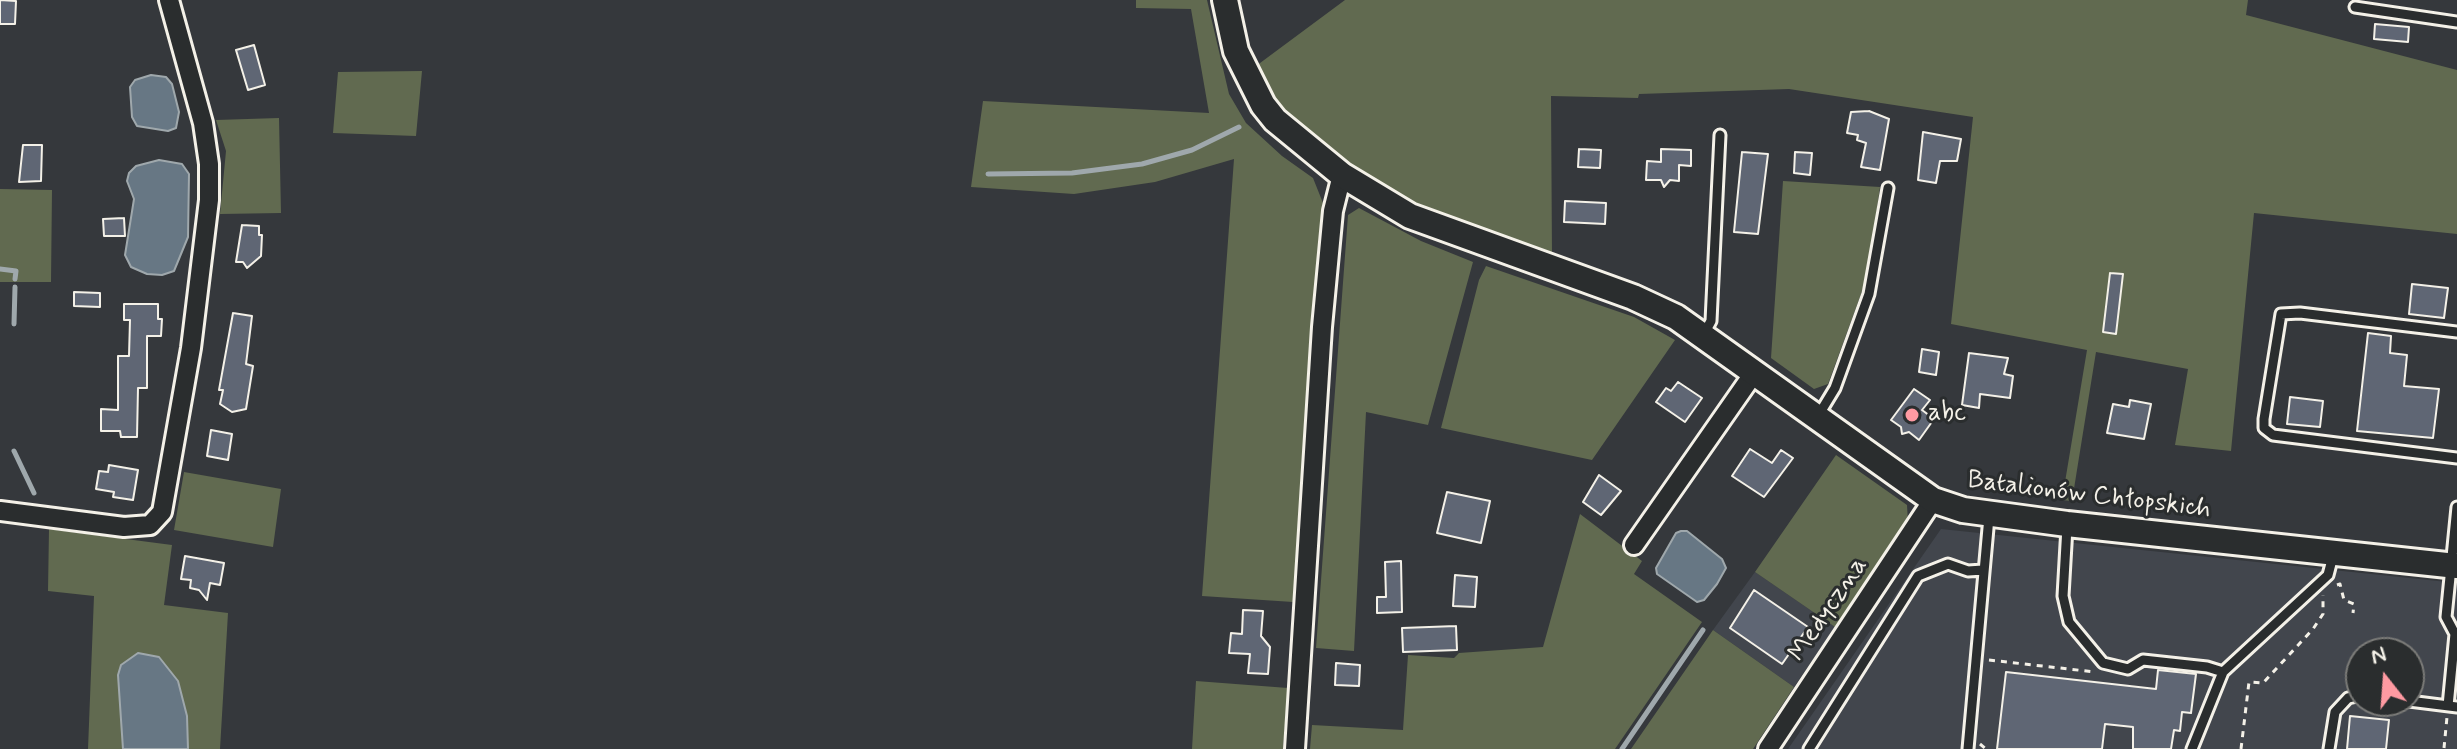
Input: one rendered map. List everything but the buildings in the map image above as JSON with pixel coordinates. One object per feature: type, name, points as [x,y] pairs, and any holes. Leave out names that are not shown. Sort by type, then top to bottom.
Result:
[{"type":"street","points":[[0,511],[124,527],[150,525],[162,512],[191,348],[209,200],[209,164],[203,123],[169,0]]},
{"type":"street","name":"Batalionów Chłopskich","points":[[1225,0],[1236,51],[1263,105],[1275,120],[1342,175],[1410,216],[1633,297],[1676,317],[1933,500],[1963,510],[2067,524],[2454,566]]},
{"type":"street","points":[[1295,749],[1322,327],[1333,211],[1342,175]]},
{"type":"street","points":[[1634,545],[1754,373]]},
{"type":"street","name":"Medyczna","points":[[1768,749],[1933,500]]},
{"type":"lane","points":[[2355,7],[2457,22]]},
{"type":"lane","points":[[1703,335],[1711,321],[1720,135]]},
{"type":"lane","points":[[1816,418],[1835,388],[1869,294],[1888,188]]},
{"type":"lane","points":[[2457,332],[2300,313],[2281,314],[2264,428],[2273,435],[2457,458]]},
{"type":"lane","points":[[2425,703],[2453,706],[2455,634],[2446,617],[2454,566],[2457,507]]},
{"type":"lane","points":[[1968,749],[1989,513]]},
{"type":"lane","points":[[2067,524],[2063,596],[2069,622],[2103,663],[2128,669],[2143,660],[2207,667],[2223,672]]},
{"type":"lane","points":[[2192,749],[2223,672],[2328,575],[2334,553]]},
{"type":"lane","points":[[1809,749],[1918,576],[1948,564],[1968,571],[1983,570]]},
{"type":"lane","points":[[2329,749],[2335,712],[2345,701]]},
{"type":"path","points":[[2241,749],[2249,682],[2263,683],[2313,629],[2325,607],[2322,593],[2340,584],[2344,600],[2354,604],[2353,613]]},
{"type":"path","points":[[1989,660],[2113,674],[2118,667]]},
{"type":"path","points":[[2444,748],[2453,706]]},
{"type":"path","points":[[1980,744],[1986,749]]},
{"type":"shaded area","points":[[1941,529],[2457,583],[2457,749],[1788,749]]},
{"type":"shaded area","points":[[1755,572],[1835,627],[1794,687],[1713,630]]},
{"type":"green space","points":[[1136,0],[1207,0],[1229,94],[1246,123],[1282,156],[1313,178],[1323,203],[1293,602],[1202,596],[1234,159],[1155,182],[1074,194],[971,187],[983,101],[1209,113],[1191,9],[1136,8]]},
{"type":"green space","points":[[1345,0],[2248,0],[2246,15],[2457,70],[2457,234],[2254,213],[2231,451],[2175,445],[2188,369],[2096,352],[2072,501],[2062,500],[2087,350],[1951,324],[1973,117],[1789,89],[1639,94],[1638,98],[1551,96],[1552,257],[1424,211],[1301,132],[1274,110],[1256,66]]},
{"type":"green space","points":[[422,71],[416,136],[333,133],[338,72]]},
{"type":"green space","points":[[279,118],[281,213],[220,214],[226,151],[216,120]]},
{"type":"green space","points":[[1783,181],[1880,187],[1868,275],[1828,384],[1814,389],[1771,358]]},
{"type":"green space","points":[[0,189],[52,190],[51,282],[0,282]]},
{"type":"green space","points":[[1359,208],[1421,241],[1473,262],[1428,425],[1366,412],[1354,651],[1316,648],[1348,215]]},
{"type":"green space","points":[[1486,266],[1634,317],[1675,340],[1592,460],[1441,428],[1479,280]]},
{"type":"green space","points":[[1836,455],[1907,505],[1908,523],[1835,627],[1755,572]]},
{"type":"green space","points":[[184,472],[281,489],[273,547],[174,530]]},
{"type":"green space","points":[[1580,514],[1642,561],[1634,574],[1702,622],[1615,749],[1310,749],[1312,725],[1403,730],[1408,655],[1454,658],[1459,653],[1543,647]]},
{"type":"green space","points":[[49,529],[172,545],[164,605],[228,613],[220,749],[88,749],[94,596],[48,591]]},
{"type":"green space","points":[[1713,630],[1794,687],[1753,749],[1631,749]]},
{"type":"green space","points":[[1196,681],[1288,688],[1283,749],[1192,749]]},
{"type":"water","points":[[151,75],[166,77],[172,84],[179,112],[176,128],[168,131],[137,126],[132,117],[130,87],[135,80]]},
{"type":"water","points":[[159,160],[182,164],[189,174],[188,237],[174,271],[162,275],[147,274],[131,267],[125,255],[134,199],[127,181],[129,173],[136,166]]},
{"type":"water","points":[[1687,531],[1722,559],[1726,568],[1704,600],[1697,602],[1657,574],[1656,568],[1676,533]]},
{"type":"water","points":[[138,653],[159,657],[178,681],[187,716],[188,749],[123,749],[118,675],[121,665]]},
{"type":"waterway","points":[[988,174],[1072,173],[1142,164],[1192,150],[1239,127]]},
{"type":"waterway","points":[[0,269],[16,271],[15,279]]},
{"type":"waterway","points":[[14,324],[15,287]]},
{"type":"waterway","points":[[14,451],[34,493]]},
{"type":"waterway","points":[[1622,749],[1703,630]]},
{"type":"place","name":"abc","points":[[1912,415]]}]
